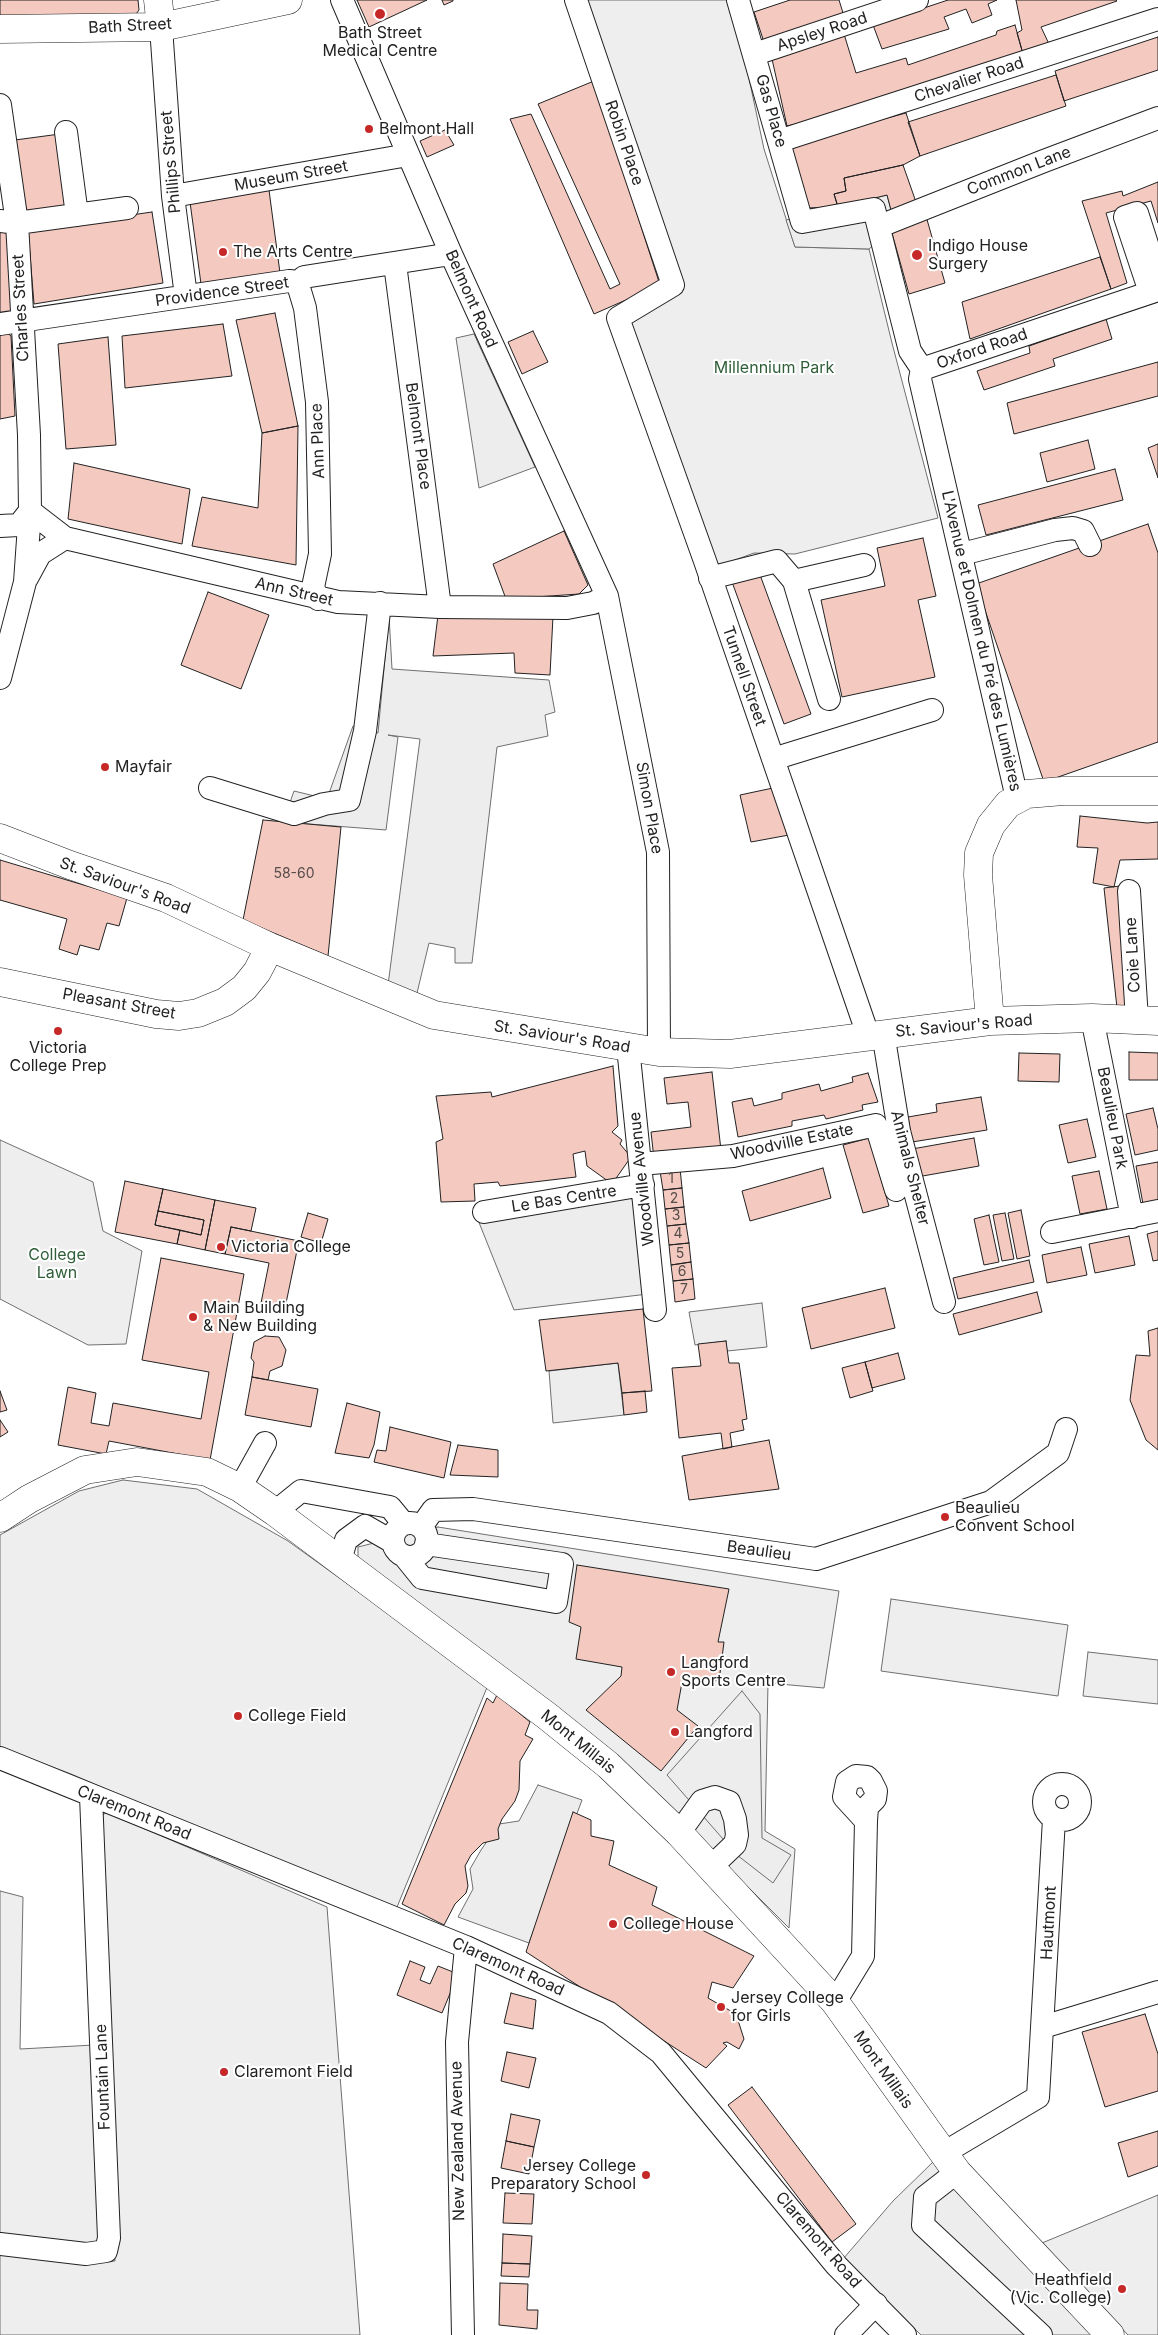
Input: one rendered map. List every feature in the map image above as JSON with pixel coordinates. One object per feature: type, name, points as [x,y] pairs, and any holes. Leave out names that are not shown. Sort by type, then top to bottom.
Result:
[{"type":"main road","points":[[158,0],[161,27]]},
{"type":"main road","name":"Bath Street","points":[[0,29],[161,27],[278,1]]},
{"type":"main road","points":[[1017,798],[1038,792],[1158,791]]},
{"type":"main road","name":"L'Avenue et Dolmen du Pré des Lumières","points":[[990,1021],[979,894],[979,853],[991,825],[1008,804],[1017,798]]},
{"type":"main road","name":"St. Saviour's Road","points":[[0,838],[70,865],[166,898],[270,947],[434,1015],[628,1048],[659,1052],[730,1054],[875,1034],[990,1021],[1092,1018],[1147,1021]]},
{"type":"main road","name":"Pleasant Street","points":[[0,982],[156,1014],[179,1016],[198,1014],[224,1002],[244,988],[257,972],[270,947]]},
{"type":"main road","name":"Mont Millais","points":[[0,1518],[29,1499],[85,1470],[137,1462],[208,1472],[240,1488],[275,1512],[547,1716],[608,1765],[680,1833],[835,2002],[949,2163],[1110,2335]]},
{"type":"street","name":"Belmont Road","points":[[342,0],[450,254],[607,596]]},
{"type":"street","name":"Robin Place","points":[[576,0],[673,285],[618,318]]},
{"type":"street","name":"Gas Place","points":[[738,0],[802,222]]},
{"type":"street","name":"Apsley Road","points":[[755,54],[917,0]]},
{"type":"street","name":"Chevalier Road","points":[[779,140],[1158,19]]},
{"type":"street","name":"Phillips Street","points":[[161,27],[173,196],[186,296]]},
{"type":"street","name":"Charles Street","points":[[0,105],[8,222],[11,322],[29,435],[30,511],[25,582]]},
{"type":"street","name":"Common Lane","points":[[880,226],[1158,118]]},
{"type":"street","points":[[66,132],[78,215]]},
{"type":"street","name":"Museum Street","points":[[173,196],[408,156]]},
{"type":"street","points":[[8,222],[127,208]]},
{"type":"street","name":"Oxford Road","points":[[802,222],[874,209],[880,226],[910,351],[922,369],[1155,287]]},
{"type":"street","name":"Providence Street","points":[[11,322],[289,281],[299,282],[304,277],[450,254]]},
{"type":"street","name":"Belmont Place","points":[[395,264],[440,607]]},
{"type":"street","name":"Ann Place","points":[[299,282],[298,288],[305,308],[317,402],[320,554],[313,587],[318,599]]},
{"type":"street","name":"Tunnell Street","points":[[618,318],[773,759],[875,1034]]},
{"type":"street","name":"L'Avenue et Dolmen du Pré des Lumières","points":[[922,369],[920,379],[1017,798]]},
{"type":"street","points":[[0,526],[19,525],[30,511]]},
{"type":"street","name":"Ann Street","points":[[30,511],[65,538],[318,599],[338,602],[440,607],[567,608],[593,602],[607,596]]},
{"type":"street","points":[[962,554],[1055,530],[1073,528],[1083,531],[1090,545]]},
{"type":"street","points":[[0,678],[25,582],[40,554],[65,538]]},
{"type":"street","points":[[710,578],[777,561],[794,581],[829,699]]},
{"type":"street","points":[[794,581],[864,565]]},
{"type":"street","name":"Simon Place","points":[[607,596],[658,852],[659,1052]]},
{"type":"street","points":[[210,788],[294,814],[324,804],[349,800],[364,731],[380,604]]},
{"type":"street","points":[[773,759],[932,710]]},
{"type":"street","name":"Coie Lane","points":[[1129,891],[1147,1021]]},
{"type":"street","name":"Beaulieu Park","points":[[1092,1018],[1132,1218]]},
{"type":"street","name":"Animals Shelter","points":[[875,1034],[944,1302]]},
{"type":"street","name":"Woodville Avenue","points":[[628,1048],[655,1310]]},
{"type":"street","name":"Woodville Estate","points":[[642,1175],[876,1124],[896,1190]]},
{"type":"street","name":"Le Bas Centre","points":[[484,1212],[642,1175]]},
{"type":"street","points":[[1052,1232],[1132,1218],[1158,1211]]},
{"type":"street","name":"Beaulieu","points":[[410,1539],[433,1510],[473,1509],[816,1559],[991,1502],[1058,1453],[1066,1429]]},
{"type":"street","points":[[240,1488],[265,1444]]},
{"type":"street","points":[[275,1512],[301,1491],[390,1507],[410,1539],[422,1578],[556,1602],[562,1564],[410,1539],[365,1526],[346,1540],[340,1561]]},
{"type":"street","name":"Claremont Road","points":[[0,1758],[466,1947],[609,2013],[661,2052],[836,2265],[906,2335]]},
{"type":"street","name":"Fountain Lane","points":[[0,2244],[86,2254],[106,2251],[109,2238],[91,1796]]},
{"type":"street","points":[[680,1833],[702,1800],[714,1797],[729,1802],[735,1820],[737,1835],[735,1844],[712,1866]]},
{"type":"street","name":"Hautmont","points":[[949,2163],[1038,2097],[1054,1819]]},
{"type":"street","points":[[835,2002],[863,1956],[866,1820]]},
{"type":"street","name":"New Zealand Avenue","points":[[463,2335],[457,2042],[466,1947]]},
{"type":"street","points":[[1043,2027],[1158,1992]]},
{"type":"street","points":[[949,2163],[925,2197],[923,2225],[1041,2335]]},
{"type":"street","points":[[846,2335],[876,2304]]},
{"type":"green space","name":"Millennium Park","points":[[583,0],[728,0],[738,27],[764,149],[795,247],[869,249],[938,518],[795,554],[754,553],[716,567],[630,321],[683,288]]},
{"type":"green space","name":"College Lawn","points":[[0,1140],[93,1182],[103,1231],[142,1251],[126,1344],[88,1345],[0,1299]]},
{"type":"green space","name":"College Field","points":[[123,1480],[197,1489],[288,1541],[488,1685],[395,1912],[71,1774],[0,1747],[0,1535],[79,1491]]},
{"type":"green space","name":"Langford","points":[[438,1527],[839,1591],[824,1688],[768,1683],[765,1831],[795,1849],[789,1928],[635,1774],[358,1562],[358,1547]]},
{"type":"green space","points":[[891,1599],[1068,1625],[1058,1696],[881,1671]]},
{"type":"green space","points":[[1088,1652],[1158,1660],[1158,1704],[1083,1696]]},
{"type":"green space","name":"Claremont Field","points":[[109,1811],[136,1825],[327,1907],[360,2335],[0,2335],[0,2251],[94,2263],[115,2261],[99,1817]]},
{"type":"green space","points":[[0,1891],[23,1897],[20,2049],[94,2045],[101,2246],[0,2238]]},
{"type":"green space","name":"Heathfield (Vic. College)","points":[[1158,2195],[1158,2335],[1128,2335],[1042,2243]]},
{"type":"shaded area","points":[[887,195],[891,210],[890,231],[869,249],[795,247],[786,220]]},
{"type":"shaded area","points":[[474,334],[535,467],[479,488],[456,338]]},
{"type":"shaded area","points":[[389,615],[392,669],[549,680],[555,712],[545,715],[548,736],[497,747],[472,963],[455,963],[455,948],[429,943],[417,993],[388,985],[420,739],[388,735],[398,737],[386,830],[283,822],[294,791],[327,799],[353,726],[378,733]]},
{"type":"shaded area","points":[[634,1194],[648,1294],[514,1310],[478,1220]]},
{"type":"shaded area","points":[[762,1303],[767,1347],[727,1351],[726,1341],[695,1345],[689,1312]]},
{"type":"shaded area","points":[[618,1363],[624,1415],[553,1423],[549,1371]]},
{"type":"shaded area","points":[[742,1691],[760,1714],[762,1838],[791,1855],[773,1883],[737,1855],[667,1775]]},
{"type":"shaded area","points":[[538,1785],[582,1800],[529,1943],[458,1917],[473,1889],[470,1869],[481,1850],[499,1824],[519,1821]]},
{"type":"shaded area","points":[[933,2162],[958,2194],[1096,2335],[921,2335],[843,2259],[893,2201]]},
{"type":"building","points":[[0,0],[138,0],[139,10],[133,18],[0,22]]},
{"type":"building","name":"Bath Street Medical Centre","points":[[357,0],[427,0],[369,27]]},
{"type":"building","name":"Bath Street Medical Centre","points":[[442,0],[453,0],[453,1],[444,5]]},
{"type":"building","points":[[790,0],[839,0],[844,16],[764,42],[754,12]]},
{"type":"building","points":[[948,0],[997,0],[988,4],[992,15],[972,23],[966,9],[944,17],[949,29],[882,49],[873,25]]},
{"type":"building","points":[[1016,0],[1117,1],[1041,27],[1050,46],[1023,54],[1017,33],[1022,30]]},
{"type":"building","points":[[1015,25],[1023,54],[835,115],[787,126],[772,59],[844,34],[856,73],[906,58],[908,65],[996,35],[997,31]]},
{"type":"building","points":[[1158,37],[1158,70],[1064,101],[1055,71]]},
{"type":"building","points":[[1056,75],[1066,106],[920,156],[908,122]]},
{"type":"building","points":[[594,81],[660,285],[594,314],[510,119],[531,114],[610,289],[620,284],[538,104]]},
{"type":"building","points":[[906,113],[920,156],[903,165],[844,178],[846,191],[834,194],[838,207],[806,208],[791,144]]},
{"type":"building","points":[[445,130],[454,145],[427,157],[420,141]]},
{"type":"building","points":[[60,134],[71,208],[27,215],[15,140]]},
{"type":"building","points":[[903,165],[916,202],[891,210],[887,195],[838,207],[834,194],[846,191],[844,178]]},
{"type":"building","points":[[1158,182],[1158,223],[1151,201],[1106,213],[1127,283],[1111,289],[1082,201],[1122,191],[1123,196]]},
{"type":"building","points":[[269,190],[280,273],[201,284],[190,202]]},
{"type":"building","points":[[152,212],[163,283],[34,304],[28,230]]},
{"type":"building","name":"Indigo House Surgery","points":[[926,216],[945,283],[909,294],[890,226]]},
{"type":"building","points":[[0,230],[11,236],[13,309],[8,315],[0,316]]},
{"type":"building","points":[[1100,257],[1111,289],[970,339],[962,302]]},
{"type":"building","points":[[275,313],[298,426],[262,433],[236,320]]},
{"type":"building","points":[[1106,319],[1112,339],[1053,359],[1055,366],[984,390],[977,371],[1030,353],[1029,346]]},
{"type":"building","points":[[223,324],[232,376],[125,388],[122,336]]},
{"type":"building","points":[[0,331],[5,331],[11,336],[15,416],[0,419]]},
{"type":"building","points":[[533,331],[548,362],[522,374],[508,342]]},
{"type":"building","points":[[108,337],[116,445],[66,449],[58,344]]},
{"type":"building","points":[[1158,362],[1158,396],[1014,434],[1007,403]]},
{"type":"building","points":[[298,426],[296,565],[192,546],[202,497],[258,508],[262,433]]},
{"type":"building","points":[[1088,440],[1095,469],[1047,482],[1040,453]]},
{"type":"building","points":[[1158,444],[1158,478],[1148,448]]},
{"type":"building","points":[[74,463],[190,489],[182,544],[68,519]]},
{"type":"building","points":[[1115,469],[1123,500],[986,535],[978,505]]},
{"type":"building","points":[[1148,524],[1158,553],[1158,742],[1044,782],[976,584]]},
{"type":"building","points":[[564,531],[588,585],[579,594],[506,599],[493,564]]},
{"type":"building","points":[[923,538],[936,596],[918,600],[935,677],[842,697],[821,600],[885,586],[877,548]]},
{"type":"building","points":[[759,572],[811,714],[784,724],[732,582]]},
{"type":"building","points":[[208,592],[269,615],[241,689],[181,665]]},
{"type":"building","points":[[438,615],[553,616],[550,675],[515,673],[514,653],[433,656]]},
{"type":"building","points":[[773,788],[789,835],[751,842],[740,795]]},
{"type":"building","points":[[1080,816],[1147,823],[1158,822],[1158,859],[1120,860],[1114,887],[1093,883],[1098,848],[1077,847]]},
{"type":"building","points":[[263,820],[341,827],[328,956],[243,920]]},
{"type":"building","points":[[0,860],[127,898],[119,926],[107,923],[99,950],[80,945],[77,955],[59,949],[67,919],[0,900]]},
{"type":"building","points":[[1120,886],[1133,1007],[1117,1008],[1104,888]]},
{"type":"building","points":[[1129,1052],[1158,1053],[1158,1080],[1129,1080]]},
{"type":"building","points":[[1019,1053],[1060,1054],[1059,1082],[1018,1081]]},
{"type":"building","points":[[613,1066],[618,1126],[612,1132],[622,1140],[620,1144],[631,1157],[612,1184],[587,1166],[585,1151],[573,1154],[576,1177],[500,1186],[498,1182],[474,1184],[475,1201],[441,1202],[436,1142],[443,1139],[436,1096],[491,1092],[492,1097]]},
{"type":"building","points":[[712,1072],[721,1150],[654,1159],[651,1132],[691,1127],[688,1102],[667,1104],[664,1078]]},
{"type":"building","points":[[868,1073],[878,1102],[862,1105],[863,1110],[826,1119],[824,1115],[792,1121],[792,1126],[738,1137],[732,1102],[752,1098],[754,1106],[782,1099],[782,1093],[819,1084],[821,1091],[853,1082],[852,1077]]},
{"type":"building","points":[[981,1097],[987,1130],[912,1142],[908,1117],[937,1112],[936,1104]]},
{"type":"building","points":[[1153,1108],[1158,1129],[1158,1150],[1135,1155],[1126,1114]]},
{"type":"building","points":[[1087,1119],[1096,1157],[1068,1163],[1059,1125]]},
{"type":"building","points":[[869,1138],[889,1206],[863,1213],[843,1145]]},
{"type":"building","points":[[974,1138],[979,1166],[917,1177],[912,1149]]},
{"type":"building","points":[[1158,1162],[1158,1201],[1143,1204],[1136,1166]]},
{"type":"building","points":[[680,1168],[682,1188],[663,1190],[660,1171]]},
{"type":"building","points":[[823,1168],[831,1198],[750,1221],[742,1191]]},
{"type":"building","points":[[1099,1171],[1107,1209],[1080,1214],[1072,1176]]},
{"type":"building","points":[[125,1181],[163,1189],[155,1225],[180,1230],[177,1244],[115,1232]]},
{"type":"building","points":[[682,1188],[684,1207],[665,1209],[663,1190]]},
{"type":"building","points":[[163,1189],[215,1200],[205,1250],[177,1244],[180,1230],[201,1235],[204,1220],[158,1211]]},
{"type":"building","points":[[215,1200],[256,1208],[251,1231],[231,1227],[225,1254],[205,1250]]},
{"type":"building","points":[[684,1207],[686,1224],[667,1226],[665,1209]]},
{"type":"building","points":[[1021,1210],[1030,1256],[1017,1259],[1008,1213]]},
{"type":"building","points":[[158,1211],[204,1220],[201,1235],[155,1225]]},
{"type":"building","points":[[308,1213],[328,1219],[321,1243],[301,1237]]},
{"type":"building","points":[[1005,1213],[1014,1259],[1002,1261],[993,1215]]},
{"type":"building","points":[[989,1215],[999,1262],[984,1265],[974,1219]]},
{"type":"building","points":[[686,1224],[689,1243],[669,1245],[667,1226]]},
{"type":"building","points":[[231,1227],[299,1241],[285,1308],[261,1303],[269,1263],[225,1254]]},
{"type":"building","points":[[1158,1231],[1158,1260],[1153,1261],[1147,1234]]},
{"type":"building","points":[[1129,1236],[1135,1265],[1095,1273],[1089,1244]]},
{"type":"building","points":[[689,1243],[691,1262],[671,1265],[669,1245]]},
{"type":"building","points":[[1081,1247],[1087,1275],[1047,1283],[1042,1255]]},
{"type":"building","name":"Main Building & New Building","points":[[161,1258],[244,1274],[210,1460],[109,1441],[106,1454],[58,1445],[68,1387],[96,1393],[91,1423],[109,1426],[113,1403],[201,1419],[209,1372],[142,1360]]},
{"type":"building","points":[[1029,1260],[1034,1282],[958,1299],[953,1278]]},
{"type":"building","points":[[691,1262],[693,1279],[673,1281],[671,1265]]},
{"type":"building","points":[[693,1279],[695,1299],[675,1302],[673,1281]]},
{"type":"building","points":[[885,1288],[895,1328],[811,1349],[802,1308]]},
{"type":"building","points":[[1037,1292],[1042,1312],[959,1335],[953,1314]]},
{"type":"building","points":[[643,1309],[652,1391],[622,1393],[618,1363],[546,1371],[539,1320]]},
{"type":"building","points":[[1158,1328],[1158,1450],[1146,1440],[1130,1400],[1136,1355],[1150,1356],[1148,1331]]},
{"type":"building","points":[[265,1336],[279,1337],[286,1350],[282,1366],[270,1371],[268,1380],[252,1377],[254,1362],[251,1358],[254,1342]]},
{"type":"building","points":[[726,1341],[729,1363],[739,1363],[747,1419],[742,1420],[744,1430],[730,1433],[732,1447],[723,1449],[721,1433],[679,1438],[672,1368],[701,1366],[698,1344]]},
{"type":"building","points":[[898,1353],[905,1379],[872,1388],[865,1362]]},
{"type":"building","points":[[865,1362],[873,1391],[850,1398],[842,1368]]},
{"type":"building","points":[[252,1377],[318,1389],[311,1427],[245,1415]]},
{"type":"building","points":[[0,1391],[7,1410],[0,1412]]},
{"type":"building","points":[[645,1391],[647,1412],[624,1415],[622,1393]]},
{"type":"building","points":[[347,1403],[380,1412],[374,1445],[369,1458],[335,1453]]},
{"type":"building","points":[[0,1420],[8,1432],[0,1437]]},
{"type":"building","points":[[390,1427],[451,1442],[444,1478],[374,1462],[377,1450],[386,1451]]},
{"type":"building","points":[[769,1440],[779,1489],[689,1500],[682,1456]]},
{"type":"building","points":[[458,1445],[498,1450],[498,1477],[450,1475]]},
{"type":"building","name":"Langford Sports Centre","points":[[577,1565],[729,1589],[718,1642],[724,1642],[719,1681],[683,1677],[677,1710],[698,1726],[661,1771],[586,1710],[621,1676],[622,1667],[576,1659],[581,1627],[569,1622]]},
{"type":"building","points":[[497,1695],[530,1722],[525,1735],[533,1739],[520,1761],[519,1790],[515,1801],[502,1819],[498,1829],[499,1839],[483,1843],[471,1855],[465,1866],[468,1886],[466,1893],[455,1904],[444,1925],[402,1904],[487,1698],[493,1703]]},
{"type":"building","name":"College House","points":[[573,1812],[591,1820],[591,1836],[614,1841],[609,1865],[657,1887],[652,1905],[754,1956],[733,1988],[712,1982],[708,1998],[736,2014],[744,2039],[739,2049],[727,2042],[723,2043],[727,2046],[706,2068],[526,1952]]},
{"type":"building","points":[[410,1961],[425,1967],[420,1980],[430,1984],[438,1966],[458,1974],[442,2013],[397,1995]]},
{"type":"building","points":[[511,1993],[536,2000],[533,2029],[504,2023]]},
{"type":"building","points":[[1145,2014],[1158,2054],[1158,2091],[1105,2107],[1082,2032]]},
{"type":"building","points":[[507,2052],[536,2058],[529,2088],[501,2081]]},
{"type":"building","points":[[752,2087],[856,2224],[832,2242],[728,2105]]},
{"type":"building","points":[[511,2114],[540,2120],[534,2147],[506,2141]]},
{"type":"building","points":[[1158,2131],[1158,2166],[1128,2177],[1118,2143]]},
{"type":"building","points":[[506,2141],[534,2147],[529,2174],[501,2168]]},
{"type":"building","points":[[505,2193],[534,2194],[532,2224],[503,2223]]},
{"type":"building","points":[[503,2234],[532,2236],[530,2264],[502,2263]]},
{"type":"building","points":[[502,2263],[530,2264],[529,2277],[501,2276]]},
{"type":"building","points":[[500,2283],[528,2284],[527,2310],[538,2310],[537,2329],[499,2325]]},
{"type":"place","name":"Bath Street Medical Centre","points":[[380,14]]},
{"type":"place","name":"Belmont Hall","points":[[369,129]]},
{"type":"place","name":"The Arts Centre","points":[[223,252]]},
{"type":"place","name":"Indigo House Surgery","points":[[917,255]]},
{"type":"place","name":"Mayfair","points":[[105,767]]},
{"type":"place","name":"Victoria College Prep","points":[[58,1031]]},
{"type":"place","name":"Victoria College","points":[[221,1247]]},
{"type":"place","name":"Main Building & New Building","points":[[193,1317]]},
{"type":"place","name":"Beaulieu Convent School","points":[[945,1517]]},
{"type":"place","name":"Langford Sports Centre","points":[[671,1672]]},
{"type":"place","name":"College Field","points":[[238,1716]]},
{"type":"place","name":"Langford","points":[[675,1732]]},
{"type":"place","name":"College House","points":[[613,1924]]},
{"type":"place","name":"Jersey College for Girls","points":[[721,2007]]},
{"type":"place","name":"Claremont Field","points":[[224,2072]]},
{"type":"place","name":"Jersey College Preparatory School","points":[[646,2175]]},
{"type":"place","name":"Heathfield (Vic. College)","points":[[1122,2289]]}]
